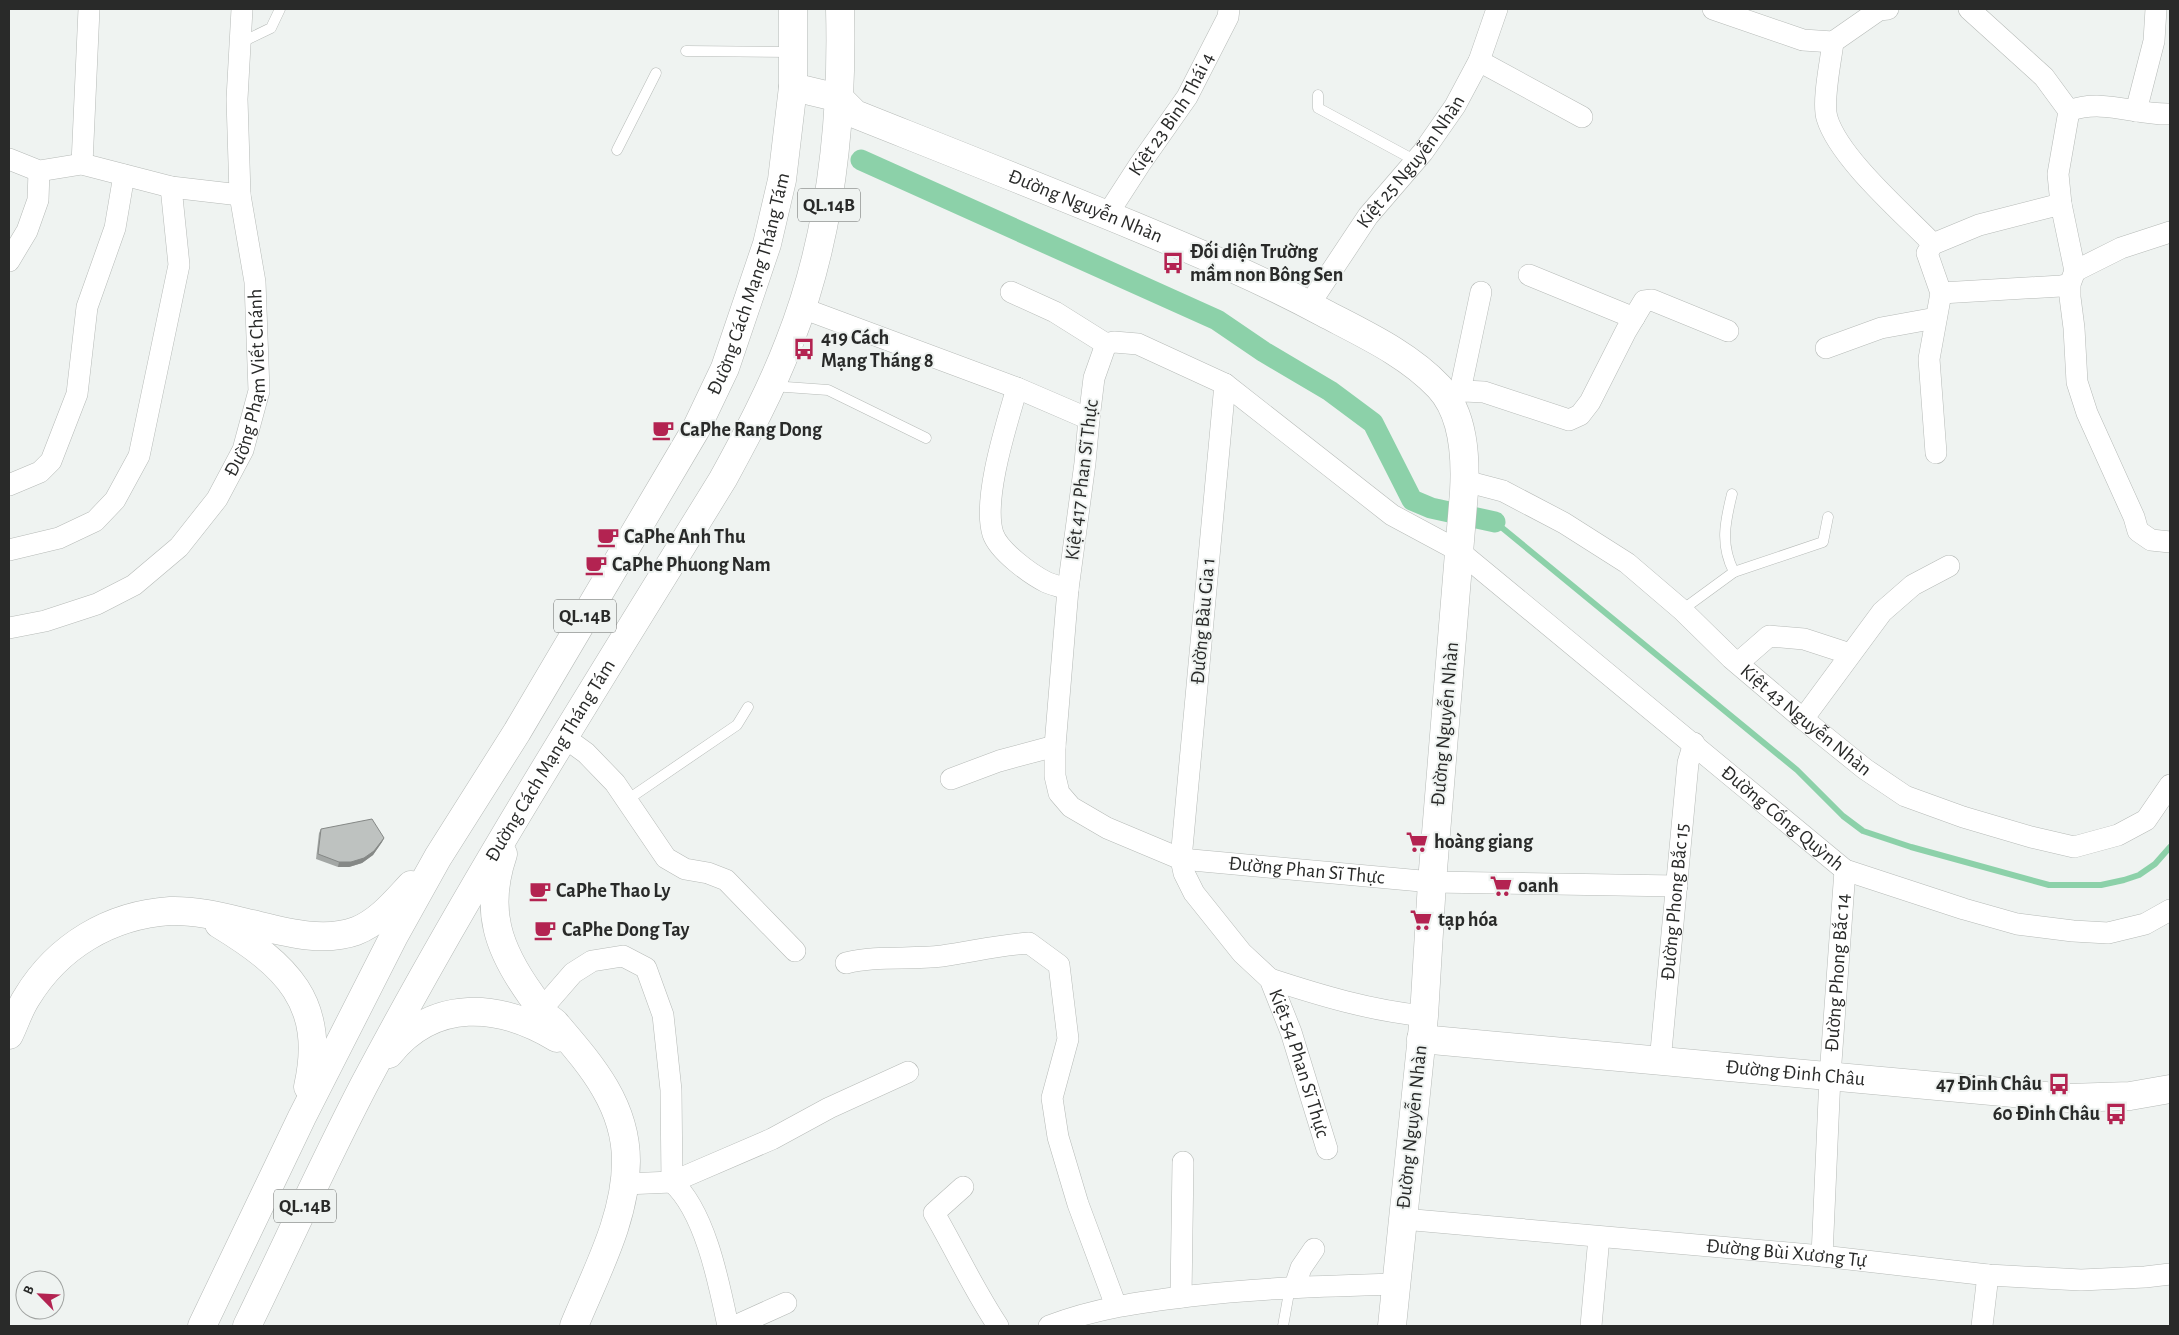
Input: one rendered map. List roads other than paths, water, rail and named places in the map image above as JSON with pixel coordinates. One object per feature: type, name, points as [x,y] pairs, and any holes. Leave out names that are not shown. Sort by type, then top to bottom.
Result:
[{"type":"main road","name":"Đường Cách Mạng Tháng Tám","points":[[202,1326],[363,993],[438,857],[517,732],[686,446],[725,368],[767,244],[782,180],[793,87],[793,9]]},
{"type":"main road","name":"Đường Cách Mạng Tháng Tám","points":[[247,1326],[363,1086],[434,958],[519,809],[723,479],[771,386],[802,308],[817,258],[828,207],[840,98],[842,58],[840,9]]},
{"type":"main road","points":[[793,87],[840,98]]},
{"type":"main road","name":"Đường Nguyễn Nhàn","points":[[840,98],[855,114],[1107,215],[1268,284],[1385,346],[1452,393],[1450,404],[1462,436],[1464,486],[1422,1027],[1392,1326]]},
{"type":"main road","points":[[519,809],[498,869],[494,895],[494,920],[502,947],[514,971],[540,1011],[553,1021],[612,1096],[623,1130],[626,1160],[625,1184],[616,1224],[574,1326]]},
{"type":"main road","points":[[9,1035],[26,998],[46,971],[66,951],[114,922],[171,911],[202,914],[287,932],[315,936],[337,935],[356,931],[380,918],[438,857]]},
{"type":"main road","points":[[202,914],[249,942],[269,958],[293,983],[305,1007],[314,1038],[313,1064],[302,1117]]},
{"type":"main road","points":[[363,1086],[400,1040],[430,1021],[456,1012],[477,1011],[518,1020],[539,1027],[577,1050]]},
{"type":"main road","name":"Đường Đinh Châu","points":[[1422,1027],[1660,1062],[2068,1098],[2130,1096],[2170,1089]]},
{"type":"street","points":[[82,164],[88,9]]},
{"type":"street","name":"Đường Phạm Viết Chánh","points":[[9,628],[45,621],[97,604],[134,585],[179,546],[221,490],[243,450],[259,391],[256,282],[240,195],[237,99],[242,9]]},
{"type":"street","name":"Kiệt 23 Bình Thái 4","points":[[1107,215],[1187,97],[1228,18],[1229,9]]},
{"type":"street","name":"Kiệt 25 Nguyễn Nhàn","points":[[1309,305],[1368,216],[1416,161],[1455,106],[1479,61],[1496,9]]},
{"type":"street","points":[[1713,9],[1804,40],[1833,42],[1879,10],[1888,9]]},
{"type":"street","points":[[1969,9],[2044,77],[2069,112],[2058,174],[2073,277],[2077,382],[2087,413],[2134,517],[2138,531],[2150,540],[2170,542]]},
{"type":"street","points":[[2136,111],[2154,41],[2156,9]]},
{"type":"street","points":[[1833,42],[1828,84],[1827,117],[1837,141],[1848,156],[1934,244]]},
{"type":"street","points":[[1479,61],[1582,117]]},
{"type":"street","points":[[2069,112],[2082,106],[2114,106],[2154,114],[2170,114]]},
{"type":"street","points":[[9,159],[39,172],[82,164],[171,187],[240,195]]},
{"type":"street","points":[[9,261],[27,230],[38,200],[39,172]]},
{"type":"street","points":[[9,485],[40,472],[51,461],[77,394],[87,307],[115,228],[124,175]]},
{"type":"street","points":[[9,550],[59,538],[95,520],[115,500],[139,456],[180,266],[171,187]]},
{"type":"street","points":[[1936,453],[1928,359],[1941,293],[1927,254],[1934,244],[1979,225],[2062,204]]},
{"type":"street","points":[[1941,293],[2073,277],[2120,248],[2170,232]]},
{"type":"street","points":[[1529,275],[1639,309]]},
{"type":"street","points":[[1011,292],[1055,312],[1106,344],[1138,344],[1225,384]]},
{"type":"street","points":[[1481,292],[1452,393],[1484,392],[1569,420],[1580,415],[1590,402],[1639,309],[1652,300],[1728,331]]},
{"type":"street","points":[[802,308],[1017,388],[1089,419]]},
{"type":"street","points":[[1826,348],[1880,328],[1936,318]]},
{"type":"street","name":"Kiệt 417 Phan Sĩ Thực","points":[[1106,344],[1094,378],[1085,464],[1068,589],[1054,746],[1055,776],[1059,793],[1071,807],[1107,828],[1181,859]]},
{"type":"street","name":"Đường Cống Quỳnh","points":[[1225,384],[1392,515],[1460,543],[1845,870],[1964,910],[2017,924],[2073,931],[2108,933],[2145,924],[2170,910]]},
{"type":"street","name":"Đường Bàu Gia 1","points":[[1181,859],[1225,384]]},
{"type":"street","points":[[1017,388],[995,469],[991,513],[993,534],[1000,545],[1022,566],[1047,583],[1068,589]]},
{"type":"street","name":"Kiệt 43 Nguyễn Nhàn","points":[[1464,486],[1503,491],[1564,523],[1627,563],[1803,719],[1865,769],[1905,796],[1972,820],[2074,847],[2118,835],[2146,820],[2170,785]]},
{"type":"street","points":[[1803,719],[1882,612],[1913,585],[1949,566]]},
{"type":"street","points":[[1738,663],[1769,636],[1804,639],[1850,654]]},
{"type":"street","points":[[564,737],[602,768],[628,800],[666,858],[680,867],[708,873],[726,880],[795,951]]},
{"type":"street","name":"Đường Phong Bắc 15","points":[[1660,1062],[1688,763],[1694,743]]},
{"type":"street","points":[[951,779],[999,761],[1054,746]]},
{"type":"street","name":"Đường Phan Sĩ Thực","points":[[1181,859],[1432,882],[1677,886]]},
{"type":"street","name":"Kiệt 54 Phan Sĩ Thực","points":[[1181,859],[1184,873],[1194,893],[1242,953],[1270,979],[1292,1032],[1327,1149]]},
{"type":"street","name":"Đường Phong Bắc 14","points":[[1822,1256],[1830,1076],[1845,870]]},
{"type":"street","points":[[846,963],[861,960],[940,956],[1029,943],[1058,965],[1068,1039],[1052,1098],[1058,1137],[1078,1204],[1119,1305]]},
{"type":"street","points":[[540,1011],[573,973],[592,961],[623,956],[646,968],[663,1015],[671,1090],[672,1182]]},
{"type":"street","points":[[1270,979],[1338,1001],[1383,1011],[1422,1027]]},
{"type":"street","points":[[625,1184],[672,1182],[772,1139],[829,1108],[908,1072]]},
{"type":"street","points":[[1181,1297],[1183,1162]]},
{"type":"street","points":[[672,1182],[683,1191],[704,1234],[720,1283],[728,1326]]},
{"type":"street","points":[[963,1187],[934,1213],[984,1305],[998,1326]]},
{"type":"street","name":"Đường Bùi Xương Tự","points":[[1403,1219],[1822,1256],[1988,1275],[2081,1280],[2170,1274]]},
{"type":"street","points":[[1591,1326],[1599,1237]]},
{"type":"street","points":[[1292,1286],[1314,1249]]},
{"type":"street","points":[[1982,1326],[1988,1275]]},
{"type":"street","points":[[1049,1326],[1119,1305],[1181,1297],[1292,1286],[1396,1284]]},
{"type":"street","points":[[735,1326],[786,1303]]},
{"type":"lane","points":[[240,43],[271,28],[280,9]]},
{"type":"lane","points":[[686,51],[793,52]]},
{"type":"lane","points":[[617,150],[656,74]]},
{"type":"lane","points":[[1318,96],[1318,108],[1416,161]]},
{"type":"lane","points":[[771,386],[828,390],[926,438]]},
{"type":"lane","points":[[1732,494],[1724,524],[1728,559],[1734,572]]},
{"type":"lane","points":[[1682,610],[1734,572],[1823,542],[1828,517]]},
{"type":"lane","points":[[628,800],[737,725],[748,707]]},
{"type":"lane","points":[[1283,1326],[1292,1286]]},
{"type":"waterway","points":[[861,160],[1217,320],[1264,352],[1330,391],[1373,423],[1412,500],[1431,508],[1495,522]]},
{"type":"waterway","points":[[1495,522],[1797,770],[1843,816],[1863,831],[1911,847],[2049,885],[2101,885],[2124,880],[2139,875],[2155,864],[2170,847]]},
{"type":"place","name":"Đối diện Trường mầm non Bông Sen","points":[[1173,263]]},
{"type":"place","name":"419 Cách Mạng Tháng 8","points":[[804,349]]},
{"type":"place","name":"CaPhe Rang Dong","points":[[663,430]]},
{"type":"place","name":"CaPhe Anh Thu","points":[[608,537]]},
{"type":"place","name":"CaPhe Phuong Nam","points":[[596,565]]},
{"type":"place","name":"hoàng giang","points":[[1417,842]]},
{"type":"place","name":"oanh","points":[[1501,886]]},
{"type":"place","name":"CaPhe Thao Ly","points":[[540,891]]},
{"type":"place","name":"tạp hóa","points":[[1421,920]]},
{"type":"place","name":"CaPhe Dong Tay","points":[[545,930]]},
{"type":"place","name":"47 Đinh Châu","points":[[2059,1084]]},
{"type":"place","name":"60 Đinh Châu","points":[[2116,1114]]}]
